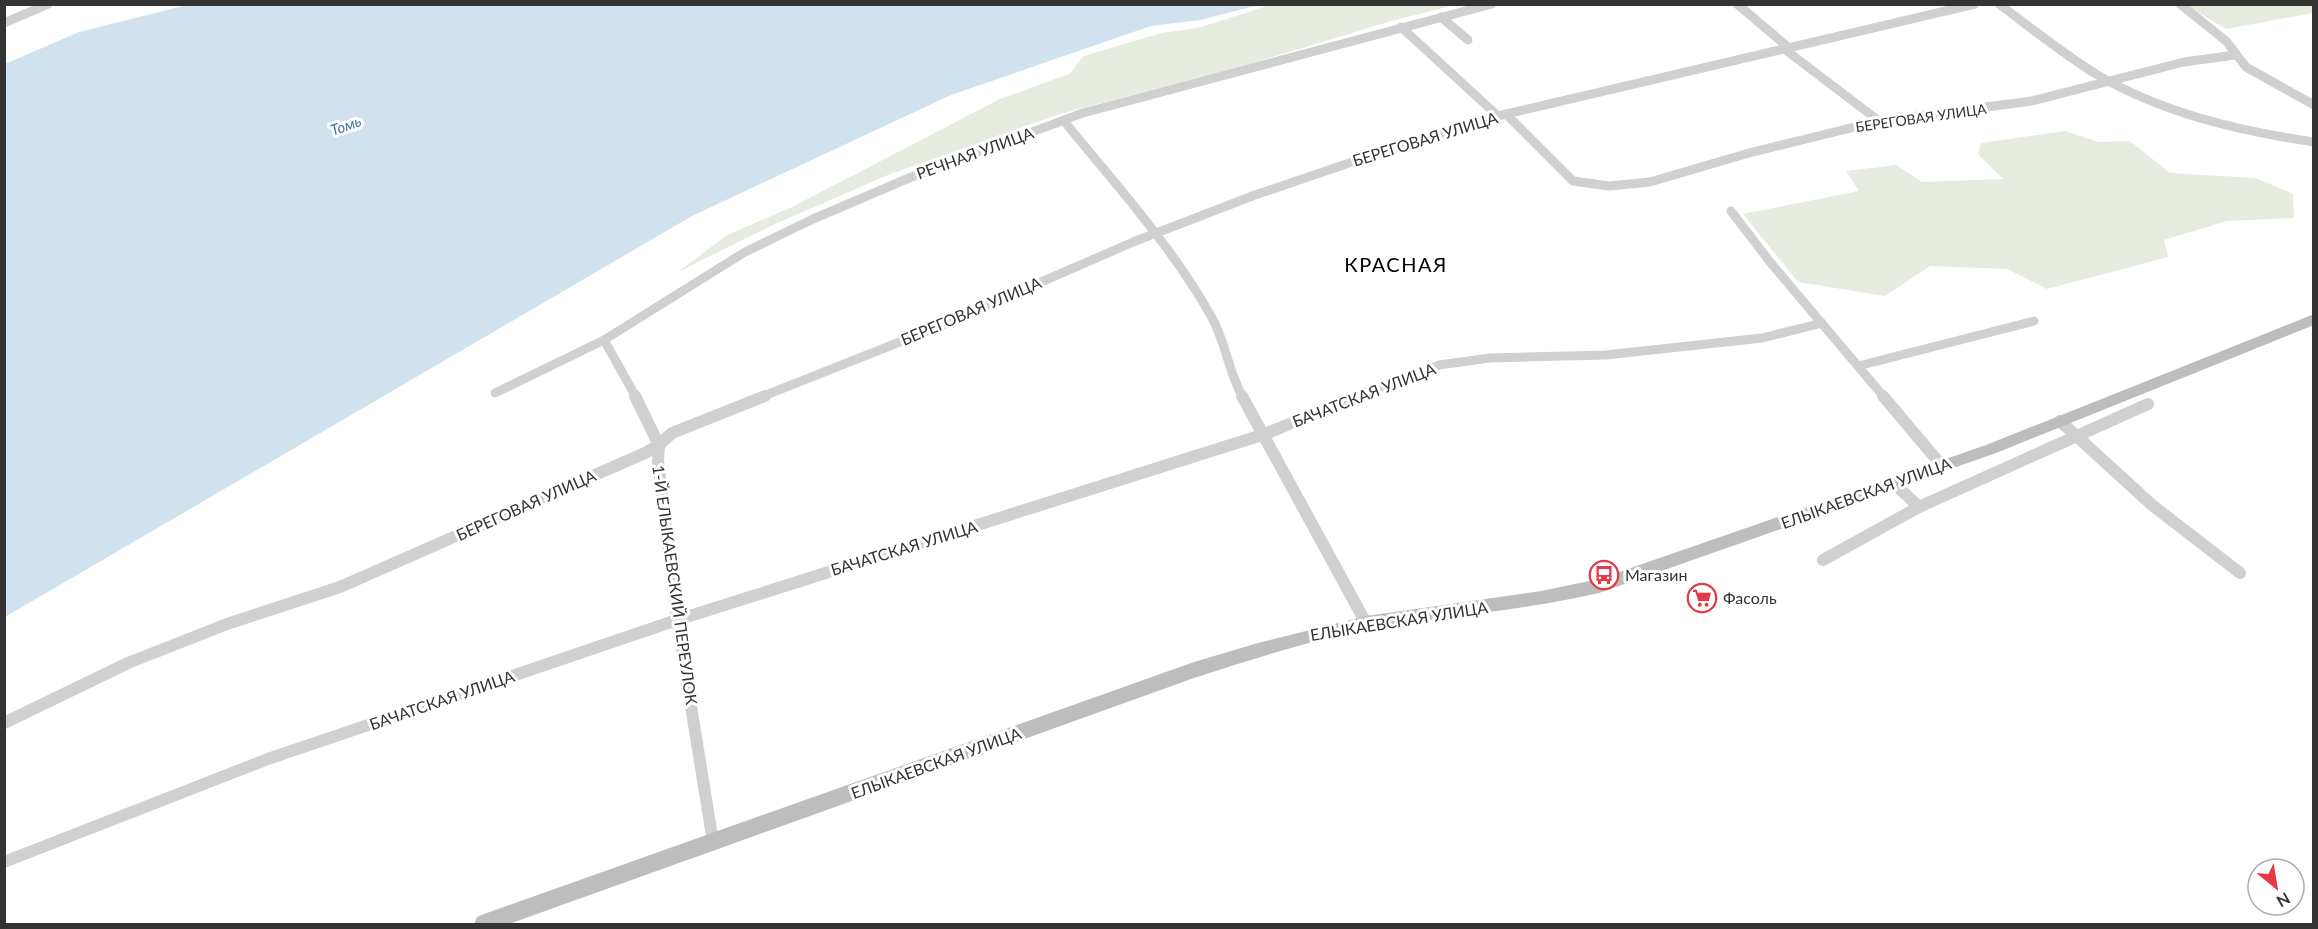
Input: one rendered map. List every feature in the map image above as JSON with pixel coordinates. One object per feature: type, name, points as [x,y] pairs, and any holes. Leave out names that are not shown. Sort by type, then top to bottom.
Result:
[{"type":"street","points":[[4,23],[48,4]]},
{"type":"street","name":"РЕЧНАЯ УЛИЦА","points":[[495,393],[604,340],[712,271],[813,219],[909,178],[1083,113],[1492,4]]},
{"type":"street","points":[[1737,4],[1786,47],[1879,121]]},
{"type":"street","name":"БЕРЕГОВАЯ УЛИЦА","points":[[4,723],[128,663],[227,624],[340,587],[659,445],[672,433],[945,324],[1068,268],[1255,195],[1399,146],[1502,115],[1974,4]]},
{"type":"street","points":[[1999,4],[2111,82],[2145,98],[2260,135],[2313,142]]},
{"type":"street","points":[[2180,4],[2226,41],[2246,67],[2313,105]]},
{"type":"street","points":[[1441,17],[1468,40]]},
{"type":"street","points":[[1401,27],[1502,115]]},
{"type":"street","name":"БЕРЕГОВАЯ УЛИЦА","points":[[1502,115],[1573,180],[1609,186],[1650,182],[1749,153],[1879,121],[2032,101],[2184,62],[2235,55]]},
{"type":"street","points":[[1064,121],[1156,233],[1212,317],[1223,342],[1234,382],[1366,623]]},
{"type":"street","points":[[1731,211],[1770,262],[1942,466]]},
{"type":"street","name":"ЕЛЫКАЕВСКАЯ УЛИЦА","points":[[484,924],[1194,670],[1304,637],[1366,623],[1568,594],[1599,586],[1895,484],[2060,421],[2313,319]]},
{"type":"street","points":[[1858,366],[2034,321]]},
{"type":"street","name":"БАЧАТСКАЯ УЛИЦА","points":[[4,862],[268,759],[676,620],[1265,435],[1322,409],[1439,365],[1490,358],[1606,355],[1662,349],[1762,338],[1822,323]]},
{"type":"street","name":"1-Й ЕЛЫКАЕВСКИЙ ПЕРЕУЛОК","points":[[604,340],[653,429],[659,445],[658,460],[676,620],[713,843]]},
{"type":"street","points":[[1823,560],[1919,507],[2148,404]]},
{"type":"street","points":[[2060,421],[2152,505],[2240,573]]},
{"type":"street","points":[[1895,484],[1919,507]]},
{"type":"shaded area","points":[[1270,5],[1455,5],[1395,20],[1246,65],[1060,114],[888,175],[775,224],[678,272],[727,235],[792,207],[1000,99],[1069,74],[1084,56],[1161,33],[1198,28]]},
{"type":"shaded area","points":[[2186,5],[2313,5],[2313,13],[2226,29]]},
{"type":"shaded area","points":[[2065,131],[2099,142],[2130,141],[2170,173],[2256,178],[2293,194],[2294,218],[2227,221],[2164,240],[2168,257],[2047,289],[2007,269],[1930,266],[1885,296],[1798,282],[1743,214],[1859,191],[1846,171],[1896,165],[1922,182],[2003,179],[1978,154],[1981,143]]},
{"type":"water","name":"Томь","points":[[187,5],[1259,5],[1200,20],[1151,26],[951,95],[692,216],[5,617],[5,64],[79,32]]},
{"type":"place","name":"Магазин","points":[[1604,575]]},
{"type":"place","name":"Фасоль","points":[[1702,598]]},
{"type":"district","name":"КРАСНАЯ","points":[[1396,265]]}]
